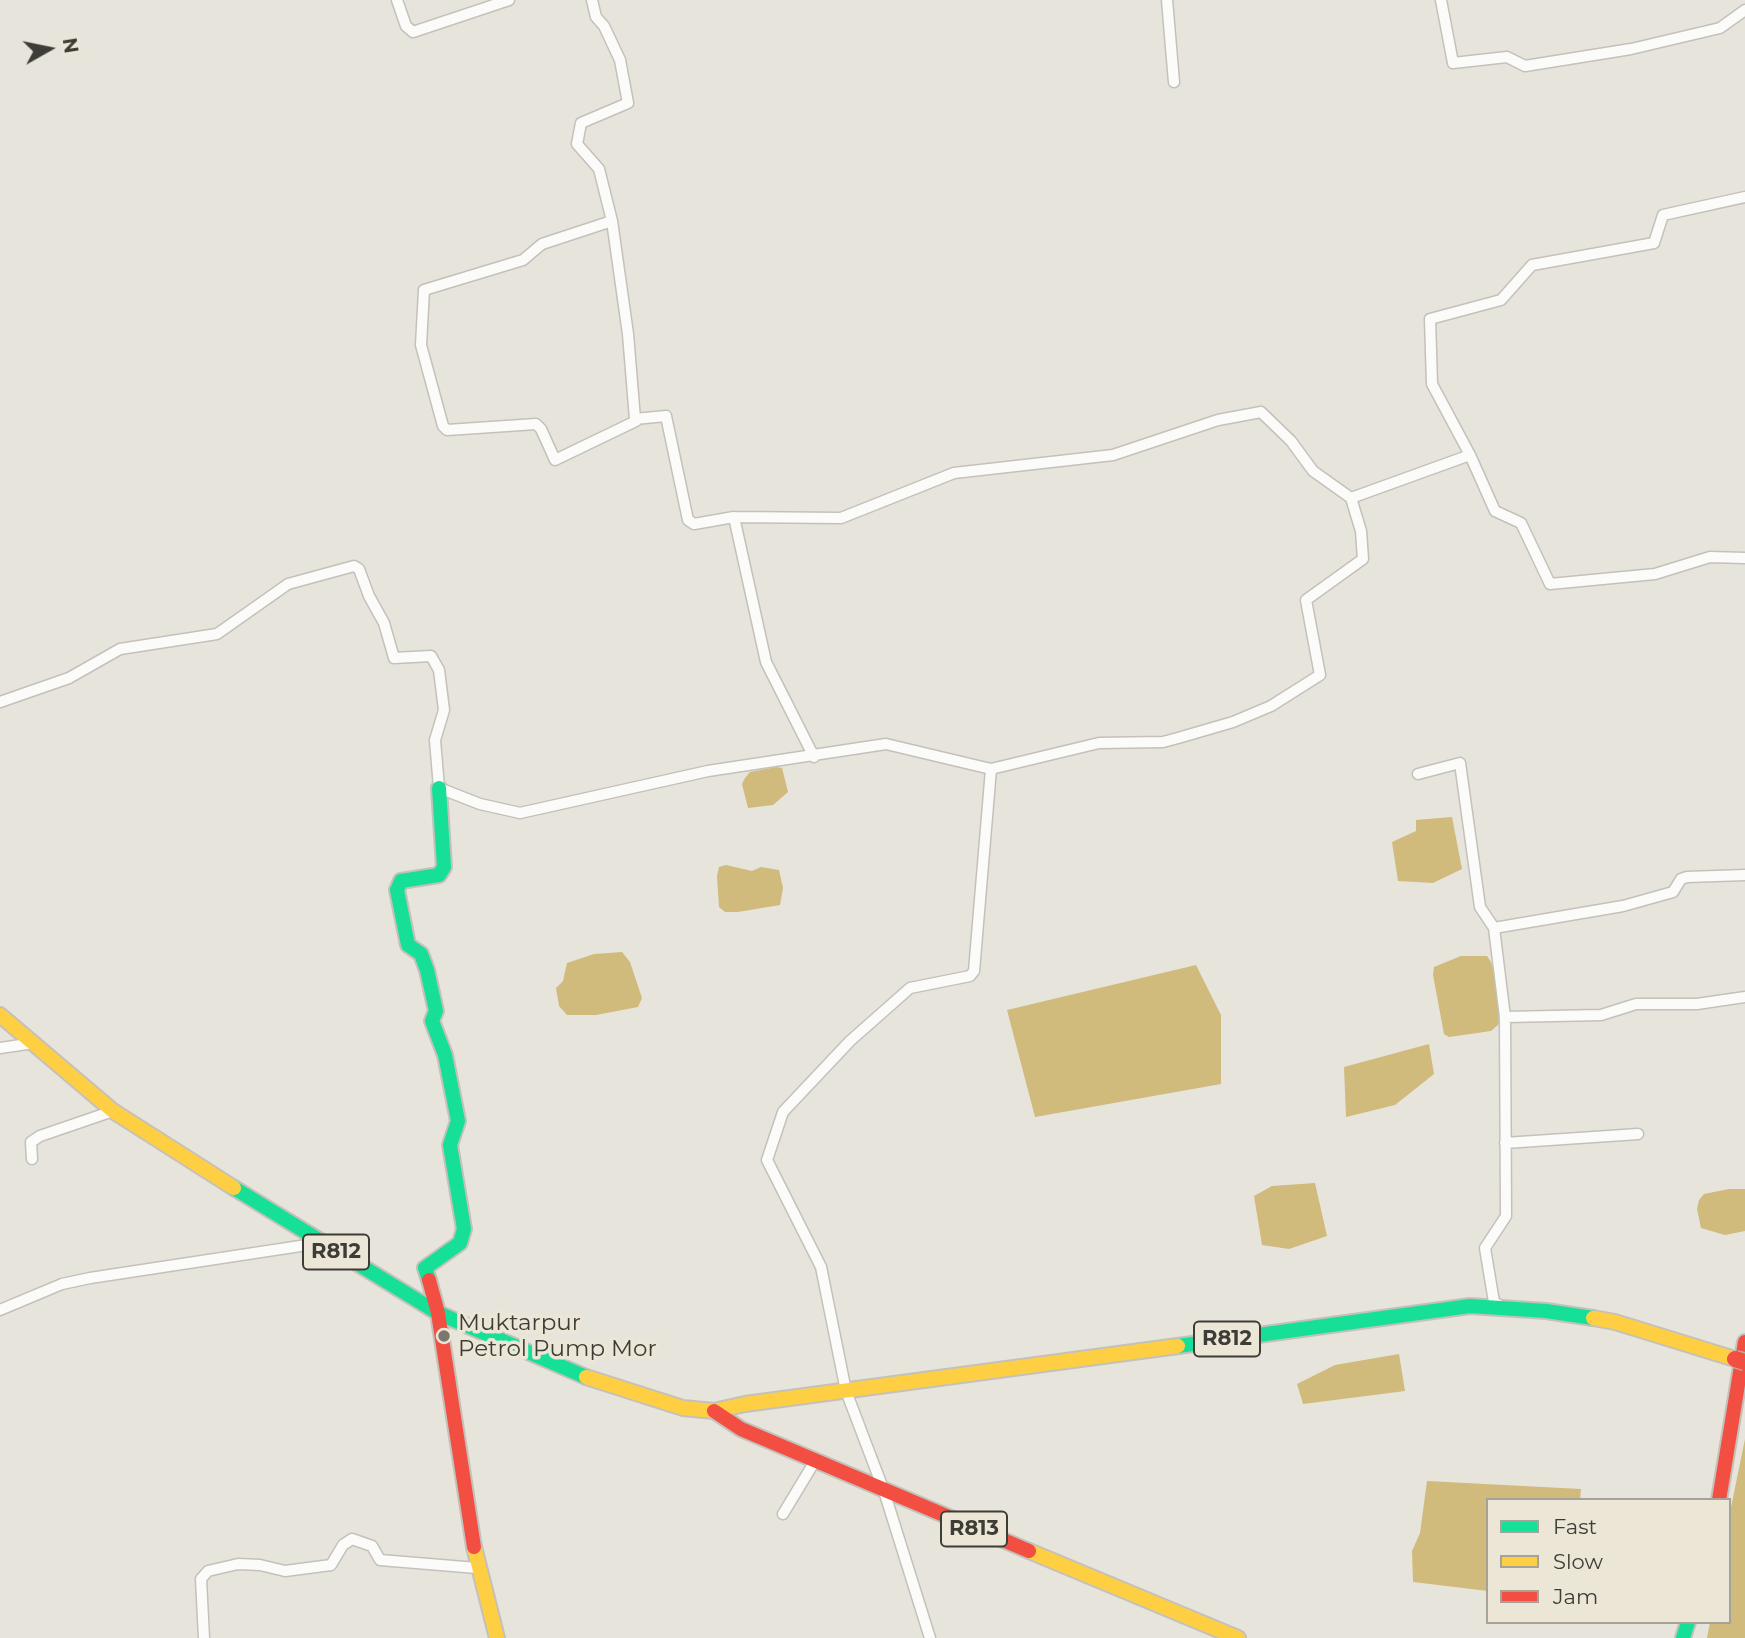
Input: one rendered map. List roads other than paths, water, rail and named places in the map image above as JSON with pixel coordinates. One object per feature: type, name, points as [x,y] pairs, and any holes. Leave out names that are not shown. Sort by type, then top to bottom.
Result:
[{"type":"main road","points":[[439,788],[444,867],[439,875],[401,881],[397,886],[408,945],[421,954],[427,970],[436,1011],[432,1020],[445,1055],[458,1121],[450,1145],[464,1229],[460,1243],[432,1260],[425,1268],[438,1313],[477,1568],[497,1638]]},
{"type":"main road","name":"R812","points":[[0,1014],[113,1111],[320,1243],[438,1313],[601,1384],[683,1409],[714,1411],[1430,1310],[1501,1306],[1615,1322],[1740,1361]]},
{"type":"main road","points":[[1719,1498],[1745,1342]]},
{"type":"main road","name":"R813","points":[[714,1411],[741,1429],[884,1491],[1238,1638]]},
{"type":"street","points":[[397,0],[405,26],[414,32],[509,0]]},
{"type":"street","points":[[592,0],[596,18],[604,26],[620,60],[629,97],[626,107],[581,123],[577,144],[599,169],[612,221],[636,421]]},
{"type":"street","points":[[1167,0],[1174,82]]},
{"type":"street","points":[[1441,0],[1453,63],[1507,57],[1525,66],[1630,49],[1720,28],[1745,10]]},
{"type":"street","points":[[1745,197],[1663,215],[1654,243],[1532,265],[1501,300],[1430,319],[1432,384],[1471,455],[1495,511],[1521,523],[1550,584],[1655,574],[1710,557],[1745,558]]},
{"type":"street","points":[[0,702],[69,678],[120,649],[217,634],[288,584],[354,566],[359,569],[369,596],[384,623],[394,658],[431,656],[439,670],[444,710],[435,740],[439,788],[480,804],[520,813],[708,771],[886,744],[991,769],[1099,743],[1178,738],[1233,722],[1271,706],[1318,678],[1321,671],[1306,600],[1363,559],[1361,531],[1351,498],[1313,471],[1291,441],[1261,412],[1218,420],[1114,454],[954,473],[841,518],[734,517],[694,524],[688,520],[666,416],[636,421],[555,460],[536,424],[447,430],[443,426],[421,345],[424,290],[523,260],[542,244],[612,221]]},
{"type":"street","points":[[1351,498],[1471,455]]},
{"type":"street","points":[[734,517],[766,662],[814,757]]},
{"type":"street","points":[[1418,774],[1460,763],[1480,907],[1494,928],[1504,1017],[1506,1216],[1485,1248],[1494,1302],[1501,1306]]},
{"type":"street","points":[[930,1638],[884,1491],[846,1391],[821,1267],[767,1160],[783,1112],[850,1041],[910,988],[970,976],[974,971],[991,769]]},
{"type":"street","points":[[1494,928],[1623,906],[1673,892],[1681,879],[1687,877],[1745,875]]},
{"type":"street","points":[[1504,1017],[1601,1015],[1636,1004],[1697,1004],[1745,997]]},
{"type":"street","points":[[0,1048],[34,1043]]},
{"type":"street","points":[[32,1159],[31,1142],[40,1136],[113,1111]]},
{"type":"street","points":[[1505,1143],[1639,1134]]},
{"type":"street","points":[[0,1310],[62,1284],[90,1278],[320,1243]]},
{"type":"street","points":[[783,1514],[815,1461]]},
{"type":"street","points":[[204,1638],[201,1579],[208,1571],[238,1564],[260,1564],[285,1571],[331,1564],[343,1545],[352,1539],[372,1546],[380,1560],[477,1568]]},
{"type":"place","name":"Muktarpur Petrol Pump Mor","points":[[444,1336]]}]
